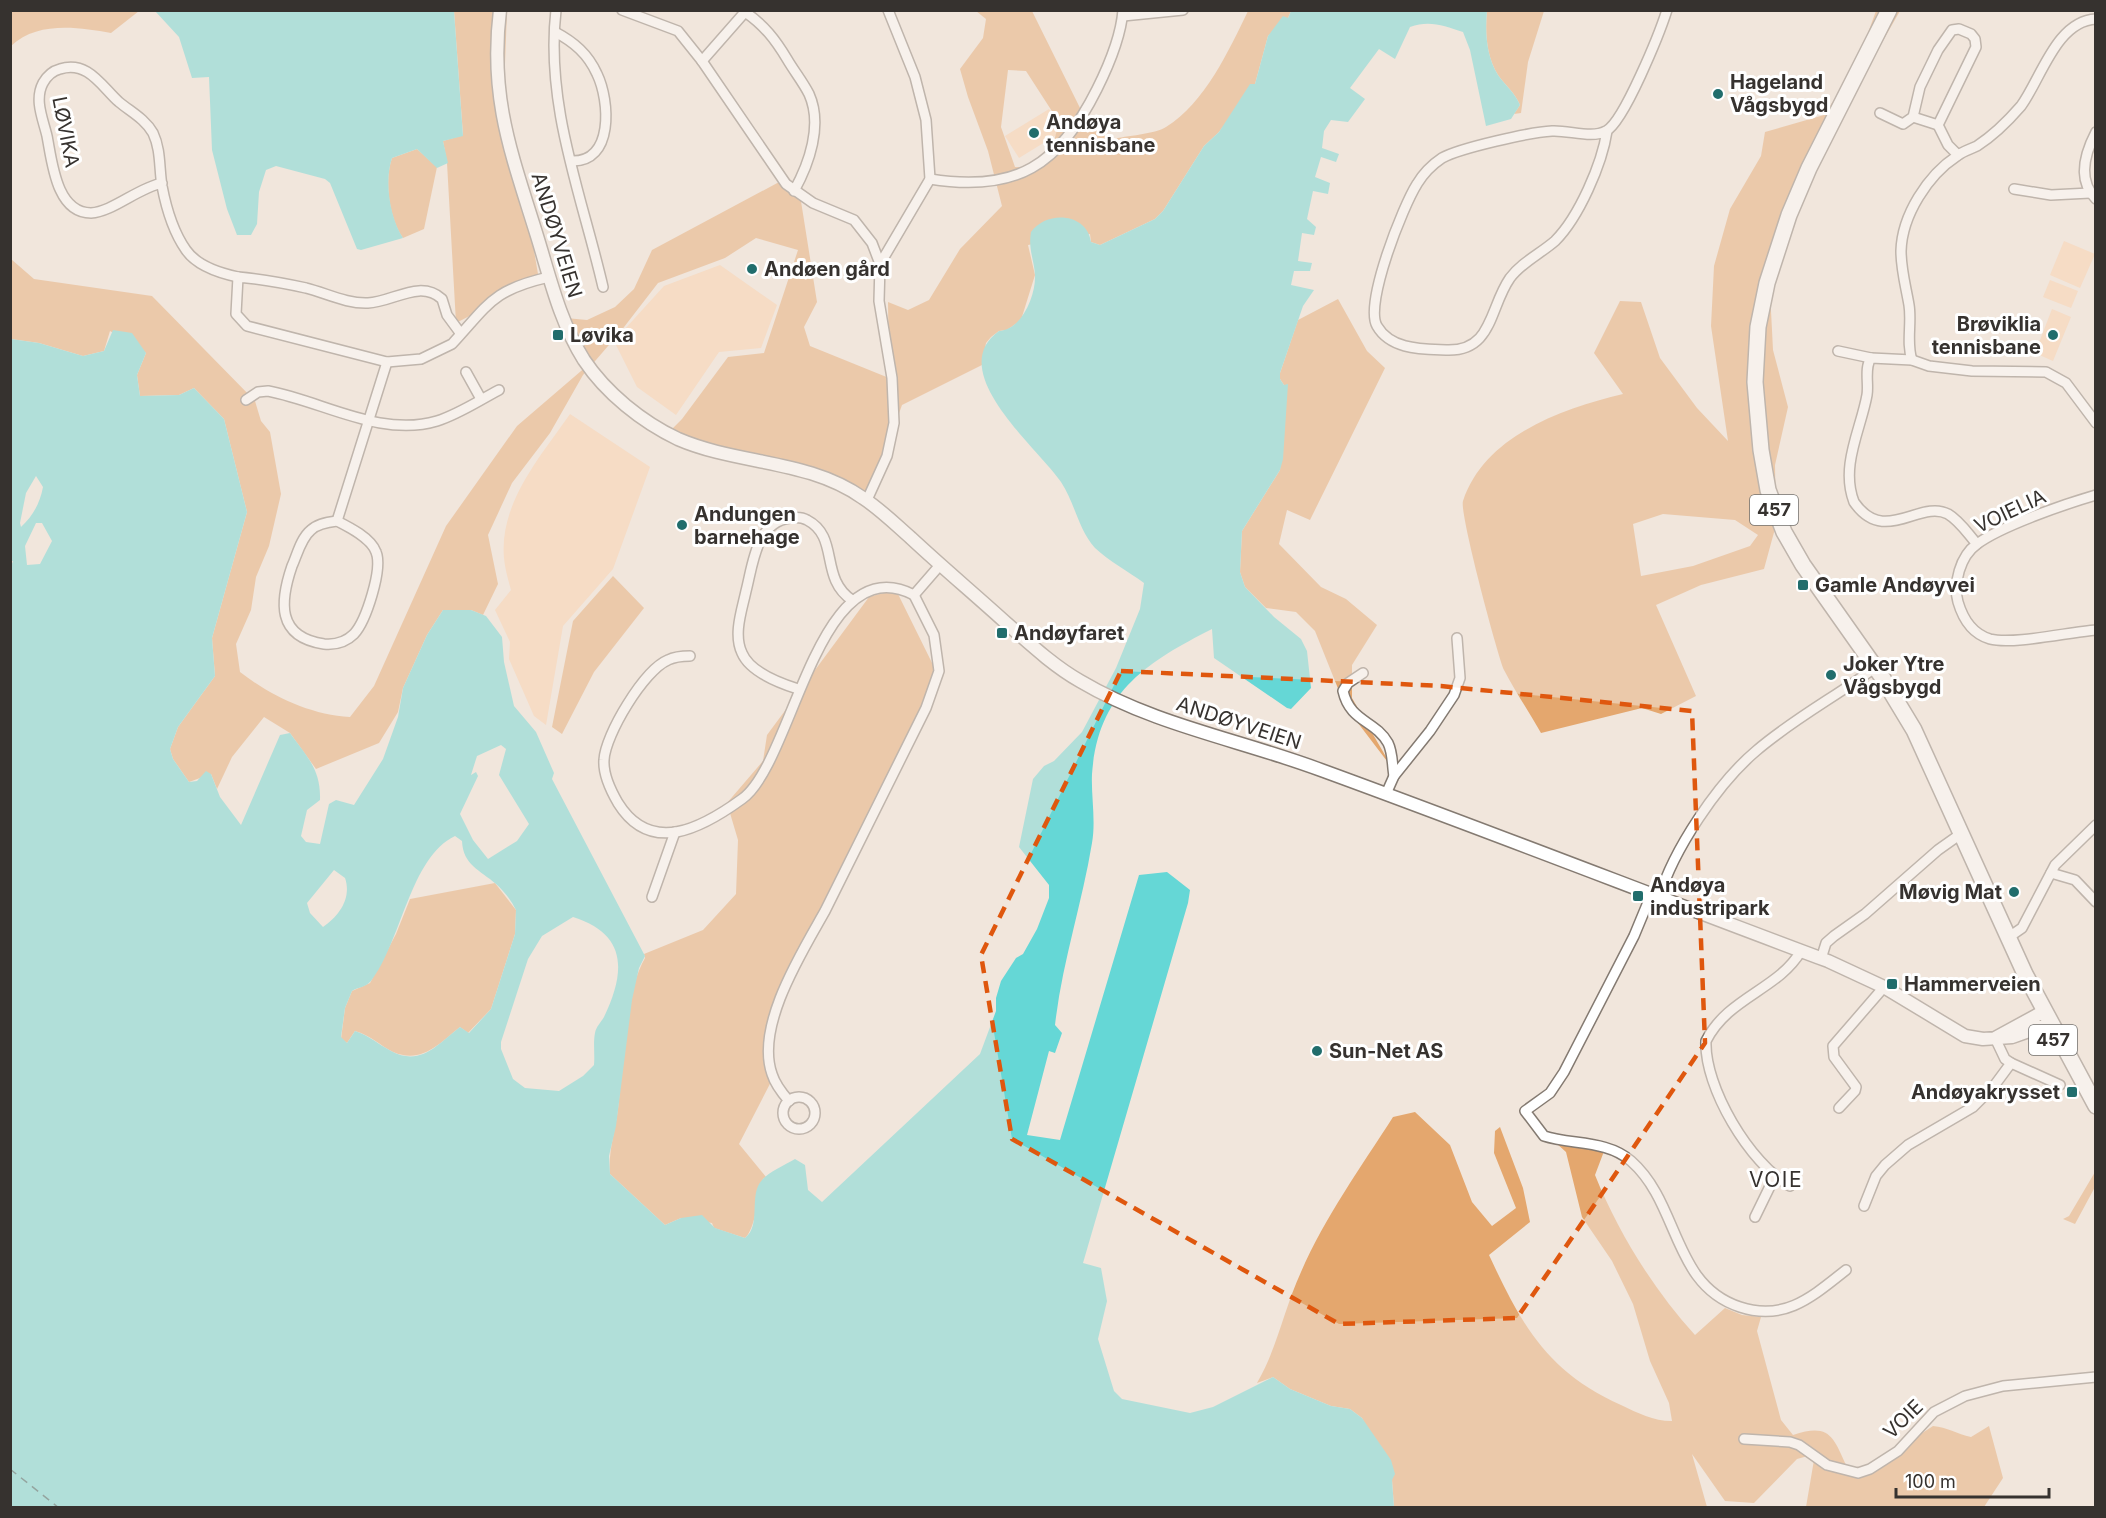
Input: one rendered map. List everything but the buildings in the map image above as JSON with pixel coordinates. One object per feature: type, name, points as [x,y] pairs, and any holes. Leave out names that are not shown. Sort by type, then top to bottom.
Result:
[{"type":"main road","name":"457","points":[[1889,10],[1815,156],[1790,215],[1761,309],[1756,372],[1761,450],[1775,511],[1803,565],[1903,708],[1924,749],[2045,1018],[2081,1088],[2094,1103]]},
{"type":"street","name":"ANDØYVEIEN","points":[[500,10],[496,68],[502,123],[549,277],[564,322],[582,357],[607,388],[633,411],[680,439],[823,476],[867,500],[1047,659],[1098,692],[1119,702],[1158,718],[1311,766],[1801,951],[1884,987],[1965,1036],[1995,1038]]},
{"type":"street","points":[[556,10],[555,91],[603,287]]},
{"type":"street","points":[[622,10],[678,31],[702,61],[779,176],[794,191],[813,203],[854,220],[868,236],[880,264],[879,301],[892,378],[894,423],[887,456],[867,500]]},
{"type":"street","points":[[880,264],[930,179],[926,120],[915,77],[888,10]]},
{"type":"street","points":[[930,179],[958,182],[1011,177],[1048,160],[1070,135],[1089,104],[1113,54],[1123,13],[1183,10]]},
{"type":"street","points":[[1607,131],[1595,134],[1553,131],[1528,134],[1448,156],[1430,169],[1416,186],[1386,258],[1374,308],[1377,326],[1394,342],[1407,348],[1460,350],[1476,343],[1490,322],[1510,279],[1529,259],[1553,243],[1573,216],[1604,150],[1607,131],[1620,116],[1654,47],[1667,10]]},
{"type":"street","points":[[702,61],[745,12],[765,27],[777,41],[809,93],[814,113],[810,150],[794,191]]},
{"type":"street","points":[[1912,360],[1910,352],[1911,317],[1902,272],[1902,242],[1914,206],[1932,177],[1958,155],[1980,144],[2007,122],[2025,99],[2066,35],[2083,22],[2096,19]]},
{"type":"street","points":[[1880,113],[1903,124],[1913,117],[1916,97],[1938,50],[1952,30],[1959,29],[1971,34],[1975,39],[1976,47],[1938,125]]},
{"type":"street","points":[[555,32],[573,41],[587,57],[598,75],[605,103],[606,128],[599,148],[584,160],[571,160]]},
{"type":"street","name":"LØVIKA","points":[[162,183],[141,189],[99,212],[82,211],[69,203],[60,190],[54,172],[40,109],[39,92],[46,78],[57,70],[74,67],[98,78],[152,132],[159,151],[162,183],[174,227],[186,250],[200,263],[237,277],[306,288],[358,303],[387,300],[414,291],[432,292],[442,298],[447,315],[461,334]]},
{"type":"street","points":[[1913,117],[1938,125],[1948,145],[1958,155]]},
{"type":"street","points":[[2014,189],[2051,195],[2093,196],[2086,182],[2086,155],[2096,132]]},
{"type":"street","points":[[237,277],[236,314],[240,322],[247,326],[387,362],[407,363],[432,355],[452,344],[501,293],[520,284],[549,277]]},
{"type":"street","points":[[1838,351],[1871,358],[1912,360],[1929,366],[1972,371],[2046,372],[2066,383],[2096,423]]},
{"type":"street","points":[[1871,358],[1867,369],[1867,393],[1851,457],[1854,502],[1875,518],[1894,522],[1924,513],[1942,512],[1959,523],[1977,544]]},
{"type":"street","points":[[337,521],[387,362]]},
{"type":"street","points":[[466,372],[482,399]]},
{"type":"street","points":[[246,400],[258,392],[268,392],[368,420],[397,425],[422,424],[447,417],[499,390]]},
{"type":"street","name":"VOIELIA","points":[[2096,495],[2016,525],[1977,544],[1962,565],[1956,591],[1961,612],[1971,628],[1989,638],[2002,640],[2096,630]]},
{"type":"street","points":[[798,689],[778,681],[748,663],[738,642],[740,620],[755,553],[769,527],[786,518],[797,517],[815,525],[826,543],[836,583],[852,600]]},
{"type":"street","points":[[337,521],[371,545],[376,551],[378,562],[376,579],[359,628],[343,642],[325,644],[295,630],[285,616],[283,598],[295,560],[308,532],[314,527],[337,521]]},
{"type":"street","points":[[914,595],[940,565]]},
{"type":"street","points":[[690,656],[668,659],[652,672],[612,735],[604,758],[604,767],[611,789],[633,822],[654,834],[675,832],[710,818],[751,792],[763,775],[798,689],[828,633],[852,600],[862,594],[887,589],[906,591],[914,595],[934,635],[939,671],[926,708],[825,911],[806,944],[774,1017],[769,1045],[771,1072],[789,1101]]},
{"type":"street","points":[[1386,794],[1394,776],[1430,731],[1454,695],[1460,678],[1457,638]]},
{"type":"street","points":[[1846,1270],[1796,1307],[1756,1312],[1722,1301],[1701,1284],[1654,1189],[1631,1162],[1621,1153],[1608,1149],[1544,1136],[1525,1112],[1550,1093],[1564,1072],[1675,856],[1718,794],[1754,752],[1876,667]]},
{"type":"street","points":[[1363,673],[1348,683],[1343,691],[1346,702],[1357,717],[1372,726],[1388,744],[1394,776]]},
{"type":"street","points":[[2008,937],[2022,928],[2051,873],[2067,850],[2096,825]]},
{"type":"street","points":[[652,897],[675,832]]},
{"type":"street","points":[[1821,959],[1826,943],[1865,914],[1938,850],[1962,833]]},
{"type":"street","points":[[2051,873],[2075,880],[2096,902]]},
{"type":"street","points":[[1790,1185],[1775,1176],[1741,1136],[1731,1119],[1709,1067],[1706,1041],[1730,1009],[1790,967],[1801,951]]},
{"type":"street","points":[[1839,1108],[1856,1087],[1834,1057],[1833,1046],[1884,987]]},
{"type":"street","points":[[2045,1018],[1995,1038],[2006,1059],[2011,1063],[2060,1085]]},
{"type":"street","points":[[1864,1206],[1876,1176],[1891,1159],[1908,1145],[1973,1107],[1994,1086],[2011,1063]]},
{"type":"street","points":[[1755,1216],[1775,1176]]},
{"type":"street","name":"VOIE","points":[[1744,1439],[1790,1442],[1799,1445],[1827,1465],[1858,1473],[1870,1469],[1898,1451],[1934,1412],[1965,1396],[2003,1386],[2096,1377]]},
{"type":"highlighted area","points":[[1121,671],[1441,686],[1692,711],[1705,1043],[1517,1318],[1339,1324],[1012,1139],[981,955]]},
{"type":"shaded area","points":[[11,10],[139,11],[111,33],[72,28],[45,29],[21,38],[11,46]]},
{"type":"shaded area","points":[[454,11],[507,11],[503,117],[527,209],[539,280],[456,323],[447,163],[443,141],[463,135]]},
{"type":"shaded area","points":[[976,11],[1032,11],[1081,110],[1112,139],[1161,129],[1180,117],[1193,104],[1214,75],[1248,11],[1291,11],[1288,18],[1268,36],[1255,84],[1219,132],[1204,146],[1163,211],[1155,219],[1100,245],[1091,242],[1090,234],[1028,245],[1035,275],[1021,320],[991,337],[986,343],[982,365],[902,405],[868,500],[842,484],[667,434],[682,419],[728,357],[764,353],[798,250],[756,238],[725,258],[658,283],[583,375],[550,433],[512,483],[488,535],[498,584],[483,615],[471,610],[443,610],[427,635],[403,688],[398,712],[379,743],[316,769],[290,733],[264,717],[232,757],[217,789],[211,774],[189,782],[173,759],[170,749],[178,727],[215,676],[212,638],[247,512],[224,419],[194,388],[179,395],[140,396],[137,375],[146,353],[110,331],[104,351],[83,356],[39,343],[11,339],[11,259],[34,279],[152,296],[255,401],[261,421],[270,432],[281,494],[269,546],[256,577],[251,610],[236,644],[240,672],[265,689],[292,703],[320,712],[350,717],[374,686],[446,526],[517,426],[588,365],[555,317],[587,320],[615,307],[634,289],[652,250],[781,181],[800,195],[817,302],[804,327],[810,346],[889,378],[888,302],[908,310],[929,300],[960,249],[1002,206],[988,151],[960,69],[983,38],[986,19]],"holes":[[[1008,70],[1026,71],[1057,119],[1060,120],[1053,144],[1035,168],[1015,167],[1001,127]]]},
{"type":"shaded area","points":[[1487,11],[1544,11],[1528,62],[1521,113],[1514,114],[1520,105],[1498,75],[1491,60],[1486,35]]},
{"type":"shaded area","points":[[1876,11],[1900,11],[1835,124],[1810,178],[1770,291],[1773,350],[1788,407],[1775,465],[1776,525],[1764,569],[1701,585],[1656,605],[1696,696],[1661,714],[1642,708],[1541,733],[1504,670],[1472,555],[1463,501],[1474,478],[1507,442],[1551,417],[1623,394],[1594,353],[1620,301],[1641,302],[1660,358],[1697,408],[1728,441],[1711,326],[1714,266],[1730,209],[1761,156],[1765,132],[1824,115],[1855,68]],"holes":[[[1663,514],[1735,520],[1758,535],[1750,546],[1693,566],[1641,576],[1633,524]]]},
{"type":"shaded area","name":"Andøya tennisbane","points":[[1049,109],[1063,131],[1019,158],[1005,136]]},
{"type":"shaded area","points":[[417,149],[437,167],[424,229],[403,238],[391,210],[388,177],[392,158]]},
{"type":"shaded area","points":[[2064,241],[2095,254],[2080,288],[2050,275]]},
{"type":"shaded area","points":[[720,265],[777,305],[761,348],[719,352],[676,415],[637,387],[614,341],[664,286]]},
{"type":"shaded area","points":[[2050,280],[2078,291],[2071,308],[2043,297]]},
{"type":"shaded area","points":[[1338,299],[1367,351],[1385,368],[1310,520],[1287,510],[1279,544],[1321,587],[1346,599],[1377,625],[1352,665],[1352,698],[1393,769],[1345,706],[1315,631],[1296,612],[1266,608],[1245,587],[1240,572],[1242,531],[1280,470],[1284,385],[1280,379],[1280,373],[1298,320]]},
{"type":"shaded area","name":"Brøviklia tennisbane","points":[[2052,309],[2071,317],[2053,361],[2035,353]]},
{"type":"shaded area","points":[[570,414],[650,467],[613,569],[563,626],[546,725],[534,716],[509,659],[510,642],[495,610],[511,590],[504,562],[504,538],[515,499],[535,464]]},
{"type":"shaded area","points":[[613,576],[644,608],[594,672],[562,734],[552,727],[573,621]]},
{"type":"shaded area","points":[[890,591],[897,592],[937,673],[933,702],[789,984],[768,1044],[773,1078],[739,1144],[766,1177],[763,1179],[751,1228],[745,1238],[714,1228],[712,1223],[681,1218],[665,1225],[610,1174],[629,1011],[638,973],[645,958],[644,954],[703,930],[736,894],[738,840],[727,803],[763,761],[767,735],[869,597]]},
{"type":"shaded area","points":[[495,883],[516,910],[515,934],[491,1009],[468,1033],[460,1027],[437,1046],[413,1056],[393,1052],[366,1035],[355,1031],[347,1043],[341,1039],[345,1008],[352,991],[370,983],[396,934],[410,899]]},
{"type":"shaded area","points":[[1415,1112],[1450,1145],[1472,1202],[1492,1226],[1516,1208],[1494,1153],[1495,1131],[1500,1127],[1523,1188],[1530,1222],[1489,1255],[1513,1303],[1539,1344],[1555,1361],[1595,1392],[1633,1411],[1652,1418],[1672,1421],[1669,1403],[1650,1361],[1633,1304],[1612,1261],[1582,1217],[1566,1152],[1546,1134],[1606,1146],[1595,1175],[1614,1218],[1651,1279],[1695,1335],[1725,1308],[1742,1315],[1761,1317],[1757,1331],[1781,1420],[1793,1435],[1815,1431],[1828,1435],[1837,1446],[1846,1465],[1844,1470],[1864,1471],[1933,1426],[1971,1437],[1989,1426],[2003,1478],[1984,1507],[1806,1507],[1815,1454],[1797,1459],[1754,1503],[1725,1501],[1692,1454],[1707,1507],[1394,1507],[1392,1480],[1362,1418],[1350,1409],[1331,1406],[1290,1389],[1273,1377],[1257,1383],[1270,1357],[1301,1272],[1332,1212],[1393,1117]]},
{"type":"shaded area","points":[[2095,1172],[2095,1187],[2075,1224],[2063,1219],[2069,1216]]},
{"type":"water","points":[[155,11],[454,11],[463,136],[443,141],[448,163],[437,168],[417,149],[392,158],[389,178],[390,200],[398,230],[403,238],[361,250],[357,249],[330,183],[325,179],[276,166],[266,170],[259,192],[257,224],[251,235],[237,235],[227,209],[212,150],[209,77],[192,78],[179,37]]},
{"type":"water","points":[[1291,11],[1487,11],[1486,35],[1491,60],[1498,75],[1520,105],[1511,119],[1486,126],[1470,50],[1463,32],[1424,24],[1410,27],[1395,59],[1379,49],[1350,88],[1365,99],[1348,122],[1331,120],[1324,131],[1322,148],[1339,154],[1336,162],[1321,157],[1315,177],[1330,183],[1328,194],[1313,191],[1307,219],[1316,227],[1314,235],[1302,233],[1298,261],[1312,263],[1310,271],[1294,271],[1291,285],[1314,290],[1303,306],[1280,373],[1280,379],[1284,385],[1288,384],[1283,459],[1280,470],[1242,531],[1240,572],[1245,587],[1274,617],[1301,639],[1307,651],[1311,688],[1291,709],[1287,708],[1214,658],[1212,629],[1146,668],[1115,701],[1104,722],[1096,746],[1092,774],[1094,826],[1092,843],[1062,979],[1055,1025],[1062,1033],[1055,1053],[1049,1051],[1027,1135],[1060,1140],[1139,875],[1167,872],[1190,890],[1188,903],[1083,1263],[1101,1268],[1107,1301],[1098,1339],[1114,1391],[1122,1399],[1190,1413],[1213,1407],[1273,1377],[1290,1389],[1331,1406],[1350,1409],[1362,1418],[1391,1460],[1395,1474],[1392,1480],[1394,1507],[11,1507],[10,569],[13,561],[11,561],[11,339],[39,343],[83,356],[104,351],[113,330],[132,333],[146,353],[137,375],[140,396],[179,395],[194,388],[224,419],[247,512],[212,638],[215,676],[178,727],[170,749],[173,759],[189,782],[197,781],[206,771],[211,774],[220,797],[241,825],[280,735],[290,733],[312,764],[320,789],[320,800],[307,810],[301,836],[306,842],[320,844],[329,804],[336,800],[354,805],[383,759],[398,717],[403,688],[427,635],[443,610],[471,610],[486,616],[502,637],[504,662],[514,706],[536,732],[554,773],[552,779],[645,956],[639,968],[632,1000],[616,1126],[609,1156],[610,1174],[665,1225],[681,1218],[702,1215],[715,1228],[745,1238],[753,1226],[758,1186],[769,1174],[795,1159],[805,1165],[808,1190],[822,1202],[980,1054],[996,1011],[996,998],[1001,981],[1016,958],[1023,954],[1037,929],[1049,898],[1049,885],[1019,847],[1033,779],[1082,732],[1116,668],[1140,609],[1144,583],[1106,557],[1089,541],[1061,482],[1000,409],[988,387],[982,367],[985,348],[999,331],[1014,325],[1021,318],[1030,301],[1035,283],[1031,232],[1047,220],[1066,218],[1082,225],[1088,232],[1091,242],[1100,245],[1155,219],[1163,211],[1204,146],[1219,132],[1250,84],[1255,84],[1268,36],[1283,16],[1288,18]],"holes":[[[36,476],[43,487],[42,493],[32,514],[21,527],[26,493]],[[36,523],[42,523],[52,541],[40,564],[27,565],[25,546]],[[501,745],[506,749],[499,775],[529,824],[517,841],[488,859],[473,840],[460,814],[478,776],[476,772],[471,775],[477,756]],[[455,836],[462,841],[465,856],[473,866],[502,890],[516,910],[515,934],[491,1009],[469,1033],[460,1027],[436,1046],[420,1055],[402,1055],[391,1051],[355,1031],[347,1043],[341,1037],[345,1008],[352,991],[369,983],[381,965],[407,902],[427,862],[440,847]],[[334,870],[345,878],[347,893],[343,906],[323,927],[310,913],[307,903]],[[573,917],[591,924],[604,933],[617,956],[616,984],[604,1017],[595,1033],[594,1065],[583,1076],[559,1091],[525,1088],[513,1079],[501,1049],[501,1042],[528,959],[542,936]]]},
{"type":"ferry route","points":[[10,1469],[59,1508]]},
{"type":"place","name":"Hageland Vågsbygd","points":[[1718,94]]},
{"type":"place","name":"Andøya tennisbane","points":[[1034,133]]},
{"type":"place","name":"Andøen gård","points":[[752,269]]},
{"type":"place","name":"Løvika","points":[[558,335]]},
{"type":"place","name":"Brøviklia tennisbane","points":[[2053,335]]},
{"type":"place","name":"Andungen barnehage","points":[[682,525]]},
{"type":"place","name":"Gamle Andøyvei","points":[[1803,585]]},
{"type":"place","name":"Andøyfaret","points":[[1002,633]]},
{"type":"place","name":"Joker Ytre Vågsbygd","points":[[1831,675]]},
{"type":"place","name":"Møvig Mat","points":[[2014,892]]},
{"type":"place","name":"Andøya industripark","points":[[1638,896]]},
{"type":"place","name":"Hammerveien","points":[[1892,984]]},
{"type":"place","name":"Sun-Net AS","points":[[1317,1051]]},
{"type":"place","name":"Andøyakrysset","points":[[2072,1092]]},
{"type":"district","name":"VOIE","points":[[1776,1180]]}]
